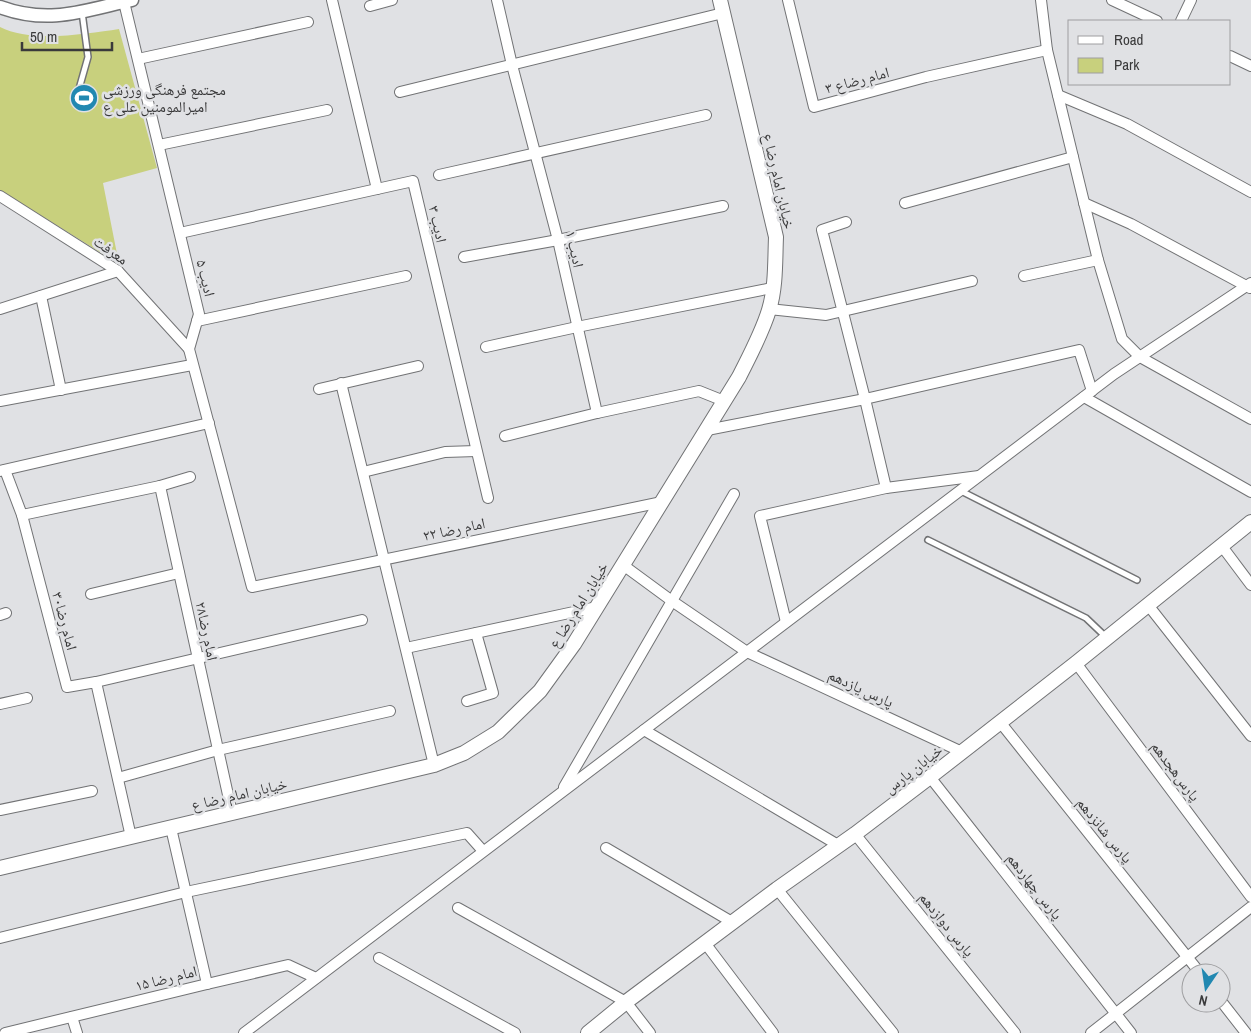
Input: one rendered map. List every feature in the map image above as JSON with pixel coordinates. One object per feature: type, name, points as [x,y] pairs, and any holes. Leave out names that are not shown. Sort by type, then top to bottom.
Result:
[{"type":"main road","name":"خیابان امام رضا ع","points":[[0,868],[434,765],[464,753],[498,732],[540,691],[574,644],[739,377],[756,343],[769,309],[776,237],[722,7]]},
{"type":"main road","name":"خیابان پارس","points":[[588,1033],[626,1002],[776,889],[855,834],[930,777],[1076,663],[1251,522]]},
{"type":"street","points":[[180,233],[377,189],[332,0]]},
{"type":"street","points":[[370,6],[392,0]]},
{"type":"street","name":"ادیب ۱","points":[[497,0],[534,153],[558,240],[597,413]]},
{"type":"street","name":"امام رضا‌ع ۳","points":[[788,0],[814,107],[926,77],[1047,50]]},
{"type":"street","points":[[1041,0],[1047,50],[1098,260],[1122,339],[1140,357],[1251,419]]},
{"type":"street","points":[[1112,0],[1155,20]]},
{"type":"street","points":[[1181,20],[1191,0]]},
{"type":"street","points":[[0,7],[17,13],[36,16],[59,16],[128,1]]},
{"type":"street","name":"ادیب ۵","points":[[128,1],[138,59],[199,314],[188,348]]},
{"type":"street","points":[[400,92],[512,65],[722,7]]},
{"type":"street","points":[[138,59],[308,22]]},
{"type":"street","points":[[1231,56],[1251,66]]},
{"type":"street","points":[[1058,95],[1127,124],[1251,192]]},
{"type":"street","points":[[158,145],[327,110]]},
{"type":"street","points":[[439,175],[706,115]]},
{"type":"street","points":[[905,203],[1073,158]]},
{"type":"street","name":"ادیب ۳","points":[[377,189],[412,181],[488,498]]},
{"type":"street","name":"معرفت","points":[[0,196],[118,271],[188,348]]},
{"type":"street","points":[[0,208],[11,203]]},
{"type":"street","points":[[244,1033],[1088,394],[1140,357],[1250,286],[1131,224],[1084,203]]},
{"type":"street","points":[[464,256],[558,240],[723,206]]},
{"type":"street","points":[[846,222],[822,230],[844,311],[886,488]]},
{"type":"street","points":[[1024,276],[1098,260]]},
{"type":"street","points":[[0,309],[118,271]]},
{"type":"street","points":[[197,321],[406,276]]},
{"type":"street","points":[[769,309],[826,315],[972,281]]},
{"type":"street","points":[[486,348],[577,327],[772,288]]},
{"type":"street","points":[[42,296],[61,390]]},
{"type":"street","points":[[188,348],[208,423],[2,470],[22,515],[160,486],[190,477]]},
{"type":"street","points":[[707,430],[865,399],[1079,350],[1088,394],[1251,492]]},
{"type":"street","points":[[0,401],[192,365]]},
{"type":"street","points":[[319,389],[418,366]]},
{"type":"street","points":[[341,383],[434,765]]},
{"type":"street","points":[[505,436],[597,413],[699,391],[724,402]]},
{"type":"street","name":"امام رضا ۲۲","points":[[208,423],[252,588],[662,502]]},
{"type":"street","points":[[363,472],[445,452],[476,451]]},
{"type":"street","points":[[786,622],[760,516],[886,488],[980,476]]},
{"type":"street","name":"امام رضا۲۸","points":[[160,486],[232,813]]},
{"type":"street","points":[[561,792],[734,494]]},
{"type":"street","name":"امام رضا۳۰","points":[[22,515],[67,687],[96,682]]},
{"type":"street","points":[[1222,545],[1251,585]]},
{"type":"street","name":"پارس‌‌ یازدهم","points":[[623,565],[747,652],[962,752]]},
{"type":"street","points":[[91,594],[179,573]]},
{"type":"street","points":[[1148,605],[1251,736]]},
{"type":"street","points":[[406,648],[597,607]]},
{"type":"street","points":[[131,837],[96,682],[362,620]]},
{"type":"street","points":[[467,701],[493,693],[476,633]]},
{"type":"street","name":"پارس‌‌هجدهم","points":[[1076,663],[1251,897]]},
{"type":"street","points":[[0,704],[27,698]]},
{"type":"street","points":[[118,778],[218,750],[390,711]]},
{"type":"street","name":"پارس‌‌ شانزدهم","points":[[1000,722],[1192,963]]},
{"type":"street","points":[[644,730],[838,845]]},
{"type":"street","name":"پارس‌‌ چهاردهم","points":[[930,777],[1131,1033]]},
{"type":"street","points":[[0,810],[92,791]]},
{"type":"street","name":"۱۵ امام رضا","points":[[5,1033],[208,984],[171,828]]},
{"type":"street","points":[[0,938],[186,892],[467,833],[483,851]]},
{"type":"street","name":"پارس‌‌ دوازدهم","points":[[855,834],[1015,1033]]},
{"type":"street","points":[[606,848],[732,922]]},
{"type":"street","points":[[776,889],[893,1033]]},
{"type":"street","points":[[1091,1033],[1251,907]]},
{"type":"street","points":[[458,908],[626,1002],[650,1033]]},
{"type":"street","points":[[705,943],[773,1033]]},
{"type":"street","points":[[379,958],[515,1033]]},
{"type":"street","points":[[208,984],[288,965],[316,978]]},
{"type":"street","points":[[1230,1013],[1246,1033]]},
{"type":"street","points":[[72,1017],[77,1033]]},
{"type":"lane","points":[[77,96],[88,57],[82,12]]},
{"type":"lane","points":[[960,491],[1137,580]]},
{"type":"lane","points":[[928,540],[1086,618],[1107,638]]},
{"type":"green space","name":"مجتمع فرهنگی ورزشی امیرالمومنین علی ‌ع","points":[[0,27],[12,32],[42,36],[75,35],[119,29],[157,168],[103,183],[119,264],[0,190]]},
{"type":"place","name":"مجتمع فرهنگی ورزشی امیرالمومنین علی ‌ع","points":[[84,98]]}]
